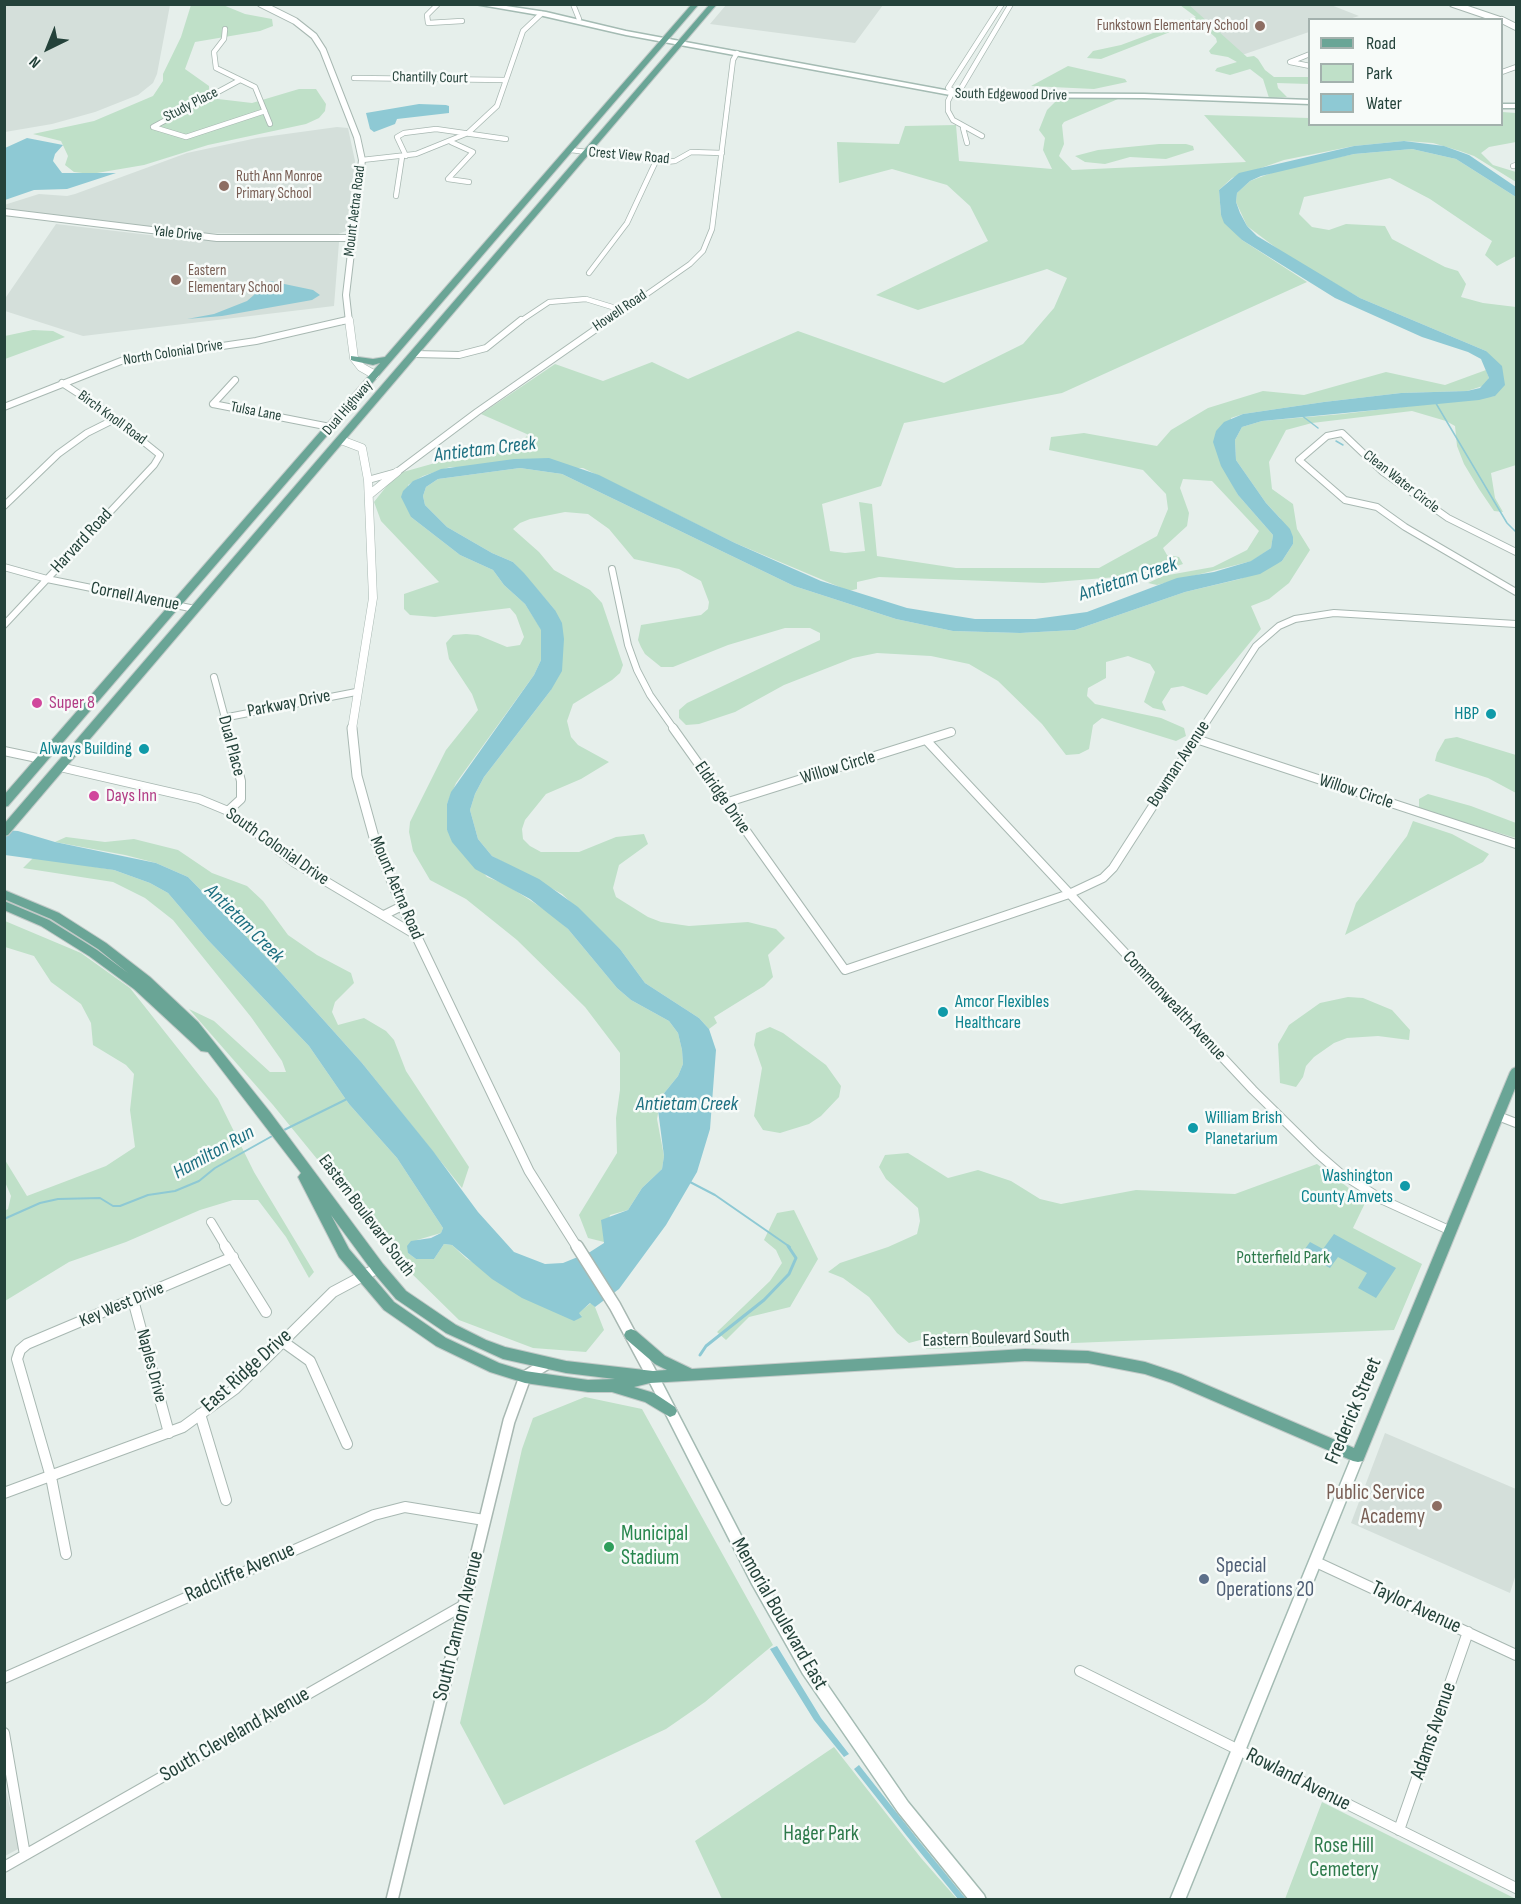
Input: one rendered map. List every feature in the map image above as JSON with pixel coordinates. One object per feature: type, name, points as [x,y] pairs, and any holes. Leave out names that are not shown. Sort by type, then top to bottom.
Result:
[{"type":"main road","points":[[478,4],[507,6],[666,40]]},
{"type":"main road","name":"Dual Highway","points":[[4,803],[696,4]]},
{"type":"main road","name":"Dual Highway","points":[[4,832],[714,4]]},
{"type":"main road","points":[[541,14],[579,19],[666,40]]},
{"type":"main road","name":"South Edgewood Drive","points":[[666,40],[952,93],[990,97],[1144,96],[1308,102]]},
{"type":"main road","points":[[415,354],[407,351],[406,348],[444,304],[444,296]]},
{"type":"main road","points":[[354,358],[373,362],[389,359]]},
{"type":"main road","points":[[353,426],[356,413],[382,382],[375,375]]},
{"type":"main road","points":[[331,426],[333,436],[341,440]]},
{"type":"main road","points":[[315,445],[333,448]]},
{"type":"main road","name":"Eastern Boulevard South","points":[[4,894],[55,916],[121,967],[231,1072],[266,1115],[378,1268],[401,1294],[451,1329],[503,1353],[546,1364],[653,1377]]},
{"type":"main road","name":"Eastern Boulevard South","points":[[4,905],[68,936],[121,967]]},
{"type":"main road","name":"Frederick Street","points":[[1177,1899],[1516,1072]]},
{"type":"main road","name":"Eastern Boulevard South","points":[[289,1147],[344,1253],[389,1306],[416,1327],[470,1357],[525,1377],[588,1386],[610,1386],[653,1377],[1014,1356],[1088,1357],[1146,1368],[1176,1378],[1358,1456]]},
{"type":"main road","points":[[631,1335],[660,1360],[691,1375]]},
{"type":"main road","name":"Memorial Boulevard East","points":[[653,1377],[757,1580],[808,1669],[897,1798],[980,1899]]},
{"type":"main road","points":[[610,1386],[648,1397],[670,1411]]},
{"type":"street","name":"Mount Aetna Road","points":[[261,4],[301,25],[319,42],[357,136],[362,160],[346,282],[348,320],[354,358]]},
{"type":"street","points":[[438,4],[427,15],[428,23],[462,21]]},
{"type":"street","points":[[573,4],[580,16],[579,19]]},
{"type":"street","points":[[952,93],[948,88],[1002,4]]},
{"type":"street","points":[[952,93],[960,90],[1011,4]]},
{"type":"street","points":[[1453,4],[1495,18]]},
{"type":"street","points":[[362,160],[404,156],[451,142],[468,133],[497,106],[523,31],[541,14]]},
{"type":"street","points":[[995,16],[1004,17]]},
{"type":"street","points":[[1505,24],[1516,27]]},
{"type":"street","points":[[225,29],[224,39],[214,52],[216,67],[222,73],[256,88],[270,124]]},
{"type":"street","name":"Howell Road","points":[[368,480],[397,472],[540,367],[690,264],[707,246],[712,229],[733,60],[737,53]]},
{"type":"street","points":[[1308,55],[1290,62],[1308,66]]},
{"type":"street","name":"Chantilly Court","points":[[354,78],[506,80]]},
{"type":"street","name":"Study Place","points":[[240,80],[153,127],[186,137],[265,111]]},
{"type":"street","points":[[952,93],[948,111],[952,120],[981,136]]},
{"type":"street","points":[[962,127],[968,136],[967,143]]},
{"type":"street","points":[[396,196],[404,156],[397,137],[400,134],[436,129],[506,139]]},
{"type":"street","points":[[451,142],[473,152],[448,179],[469,182]]},
{"type":"street","name":"Crest View Road","points":[[571,150],[656,161],[675,161],[691,152],[722,153]]},
{"type":"street","points":[[589,273],[627,223],[656,161]]},
{"type":"street","name":"Yale Drive","points":[[4,212],[206,237],[353,238]]},
{"type":"street","points":[[415,354],[459,355],[486,348],[503,337],[527,314],[549,302],[586,299],[622,310]]},
{"type":"street","name":"North Colonial Drive","points":[[4,407],[121,361],[256,340],[348,320]]},
{"type":"street","points":[[354,358],[361,367],[375,375]]},
{"type":"street","name":"Tulsa Lane","points":[[235,380],[213,404],[331,426]]},
{"type":"street","name":"Birch Knoll Road","points":[[62,383],[115,419],[160,455]]},
{"type":"street","points":[[4,506],[58,454],[87,433],[115,419]]},
{"type":"street","name":"Clean Water Circle","points":[[1516,552],[1448,518],[1383,472],[1342,433],[1327,436],[1299,460],[1346,500],[1377,507],[1436,546],[1516,592]]},
{"type":"street","name":"Mount Aetna Road","points":[[341,440],[362,448],[368,480],[373,598],[356,692],[352,730],[357,776],[375,840],[402,906],[529,1171],[575,1248],[615,1306]]},
{"type":"street","name":"Harvard Road","points":[[4,626],[154,465],[160,455]]},
{"type":"street","points":[[369,495],[397,472]]},
{"type":"street","name":"Cornell Avenue","points":[[4,567],[47,579],[195,609]]},
{"type":"street","name":"Eldridge Drive","points":[[612,569],[624,615],[628,645],[637,670],[663,714],[844,970]]},
{"type":"street","name":"Bowman Avenue","points":[[844,970],[1070,894],[1103,878],[1113,868],[1256,646],[1279,626],[1295,619],[1334,613],[1516,624]]},
{"type":"street","name":"Dual Place","points":[[214,676],[242,792],[241,799],[228,811]]},
{"type":"street","name":"Parkway Drive","points":[[223,717],[356,692]]},
{"type":"street","name":"Willow Circle","points":[[725,803],[951,732]]},
{"type":"street","name":"Willow Circle","points":[[1196,739],[1516,844]]},
{"type":"street","name":"Commonwealth Avenue","points":[[927,741],[1245,1082],[1326,1161],[1383,1200],[1451,1231]]},
{"type":"street","points":[[4,751],[42,759]]},
{"type":"street","name":"South Colonial Drive","points":[[60,766],[199,799],[228,811],[295,863],[416,935]]},
{"type":"street","points":[[384,915],[402,906]]},
{"type":"street","points":[[1498,1116],[1516,1123]]},
{"type":"street","points":[[211,1222],[266,1312]]},
{"type":"street","name":"Key West Drive","points":[[51,1477],[17,1359],[20,1350],[27,1344],[233,1257]]},
{"type":"street","name":"East Ridge Drive","points":[[4,1493],[183,1427],[235,1389],[333,1292],[378,1268]]},
{"type":"street","name":"Naples Drive","points":[[133,1300],[169,1432]]},
{"type":"street","name":"Memorial Boulevard East","points":[[615,1306],[653,1377]]},
{"type":"street","points":[[282,1341],[310,1361],[347,1444]]},
{"type":"street","points":[[525,1377],[546,1364]]},
{"type":"street","name":"South Cannon Avenue","points":[[392,1899],[509,1421],[525,1377]]},
{"type":"street","points":[[200,1414],[226,1500]]},
{"type":"street","points":[[51,1477],[66,1554]]},
{"type":"street","name":"Radcliffe Avenue","points":[[4,1678],[374,1515],[405,1507],[484,1520]]},
{"type":"street","name":"Taylor Avenue","points":[[1316,1562],[1516,1654]]},
{"type":"street","name":"South Cleveland Avenue","points":[[4,1867],[465,1605]]},
{"type":"street","name":"Adams Avenue","points":[[1399,1830],[1468,1632]]},
{"type":"street","name":"Rowland Avenue","points":[[1080,1671],[1516,1886]]},
{"type":"street","points":[[4,1733],[25,1854]]},
{"type":"shaded area","points":[[4,5],[170,5],[157,74],[153,83],[138,95],[95,112],[52,124],[5,132]]},
{"type":"shaded area","points":[[726,5],[883,5],[855,43],[710,24]]},
{"type":"shaded area","name":"Funkstown Elementary School","points":[[1187,5],[1331,5],[1359,16],[1308,18],[1308,32],[1242,55]]},
{"type":"shaded area","name":"Ruth Ann Monroe Primary School","points":[[337,127],[348,128],[355,161],[346,231],[336,235],[200,233],[5,209],[4,205],[39,194],[67,196],[75,194],[187,153],[257,138]]},
{"type":"shaded area","name":"Eastern Elementary School","points":[[56,224],[192,240],[339,242],[334,306],[83,336],[5,311],[4,300]]},
{"type":"shaded area","name":"Public Service Academy","points":[[1385,1433],[1516,1489],[1516,1574],[1510,1593],[1351,1523]]},
{"type":"shaded area","points":[[4,1783],[20,1848],[5,1856],[4,1856]]},
{"type":"green space","points":[[191,5],[223,5],[245,14],[272,19],[273,26],[260,31],[195,42],[185,69],[209,86],[209,93],[218,99],[252,103],[299,89],[316,89],[326,104],[325,111],[319,118],[306,124],[208,145],[144,165],[91,174],[74,172],[65,165],[68,156],[61,141],[33,134],[94,121],[153,96],[163,81],[163,74],[181,37]]},
{"type":"green space","points":[[1180,5],[1189,5],[1247,57],[1254,56],[1258,59],[1265,70],[1274,77],[1308,77],[1308,84],[1277,83],[1278,88],[1287,97],[1269,98],[1263,79],[1250,69],[1230,75],[1215,71],[1217,68],[1237,62],[1228,57],[1211,54],[1209,51],[1217,42],[1216,38],[1202,25],[1193,23],[1101,59],[1087,58],[1093,51],[1121,45],[1196,17]]},
{"type":"green space","points":[[1068,66],[1125,79],[1127,82],[1094,89],[1031,86]]},
{"type":"green space","points":[[1102,97],[1195,100],[1118,99],[1064,122],[1062,125],[1064,144],[1059,156],[1072,170],[1246,162],[1204,115],[1308,118],[1308,126],[1503,126],[1503,112],[1516,113],[1516,142],[1489,147],[1481,153],[1493,165],[1516,172],[1516,182],[1474,156],[1433,143],[1404,141],[1354,146],[1284,160],[1232,178],[1219,190],[1221,215],[1242,240],[1307,282],[1062,393],[904,423],[881,486],[822,504],[830,551],[845,553],[865,551],[859,502],[872,504],[877,556],[956,568],[1099,568],[1157,536],[1168,509],[1166,494],[1143,470],[1049,450],[1051,437],[1084,433],[1157,446],[1171,430],[1208,408],[1263,391],[1304,395],[1386,372],[1445,385],[1486,370],[1489,378],[1486,385],[1467,391],[1401,393],[1324,402],[1243,414],[1231,418],[1232,483],[1238,495],[1273,535],[1271,548],[1252,561],[1157,585],[1148,583],[1163,576],[1213,567],[1247,550],[1259,531],[1212,481],[1183,479],[1180,488],[1189,513],[1187,526],[1163,548],[1167,555],[1179,557],[1183,564],[1153,574],[1043,583],[879,577],[857,582],[857,589],[849,591],[735,543],[583,468],[450,467],[423,476],[408,485],[411,517],[460,555],[493,570],[504,585],[525,604],[541,629],[541,660],[534,675],[456,783],[447,804],[447,830],[487,877],[505,884],[550,913],[568,929],[617,988],[631,1000],[669,1021],[678,1033],[683,1064],[678,1076],[661,1097],[657,1119],[664,1156],[662,1169],[642,1188],[628,1210],[610,1215],[604,1242],[588,1238],[579,1215],[617,1153],[616,1118],[620,1090],[620,1053],[585,1007],[517,940],[466,899],[430,880],[413,851],[409,832],[410,822],[446,750],[478,710],[472,694],[449,659],[446,643],[453,635],[466,634],[478,635],[507,647],[520,645],[524,637],[516,615],[510,608],[435,617],[410,615],[404,609],[404,594],[439,582],[381,521],[374,502],[389,483],[403,472],[478,451],[501,452],[529,435],[481,414],[555,364],[603,381],[652,362],[688,379],[798,331],[944,383],[1023,344],[1054,308],[1067,278],[1047,269],[918,310],[876,295],[988,241],[970,206],[947,185],[892,169],[839,183],[837,142],[899,144],[905,126],[956,125],[959,161],[1052,169],[1043,150],[1045,138],[1039,130],[1047,110],[1058,99]]},
{"type":"green space","points":[[1159,144],[1186,144],[1193,146],[1194,150],[1166,159],[1130,157],[1105,164],[1085,162],[1075,156],[1098,150]]},
{"type":"green space","points":[[1412,149],[1456,159],[1516,197],[1516,256],[1497,266],[1485,255],[1492,241],[1430,199],[1390,178],[1304,197],[1299,214],[1312,227],[1329,230],[1346,224],[1385,226],[1392,239],[1445,267],[1458,271],[1466,284],[1461,297],[1483,303],[1516,307],[1516,465],[1491,473],[1495,498],[1503,512],[1494,511],[1479,489],[1464,464],[1457,446],[1455,426],[1446,421],[1412,411],[1312,423],[1286,430],[1269,462],[1272,489],[1293,504],[1297,529],[1310,550],[1289,583],[1269,599],[1251,606],[1261,629],[1207,695],[1183,686],[1171,688],[1162,702],[1166,711],[1153,708],[1144,702],[1155,672],[1150,664],[1128,656],[1106,662],[1106,678],[1088,688],[1087,696],[1095,704],[1161,718],[1184,728],[1186,736],[1176,741],[1102,718],[1093,725],[1089,749],[1079,754],[1066,755],[1042,724],[998,681],[969,664],[931,656],[877,653],[853,658],[784,685],[735,712],[699,724],[686,725],[679,718],[679,710],[687,703],[820,640],[820,633],[810,628],[785,628],[728,645],[673,667],[661,667],[645,654],[641,647],[638,640],[641,625],[701,615],[708,609],[709,602],[701,581],[679,569],[634,559],[609,529],[588,514],[565,512],[530,519],[513,529],[539,552],[554,570],[590,590],[602,603],[623,665],[620,673],[612,680],[573,704],[567,721],[571,737],[578,745],[609,762],[581,779],[546,794],[525,820],[522,829],[523,839],[541,852],[579,852],[616,837],[644,834],[648,844],[619,865],[613,888],[616,897],[648,917],[661,922],[689,926],[748,922],[776,929],[785,938],[768,955],[773,977],[764,986],[714,1017],[717,1023],[709,1029],[699,1018],[645,983],[620,949],[562,894],[492,856],[478,839],[470,810],[475,794],[484,777],[551,690],[555,610],[513,562],[492,553],[447,527],[425,505],[423,496],[426,487],[438,479],[520,468],[562,474],[794,586],[896,619],[953,631],[1020,633],[1075,630],[1185,592],[1240,579],[1282,561],[1293,544],[1280,518],[1266,503],[1236,460],[1235,440],[1242,427],[1262,421],[1495,396],[1486,351],[1360,298],[1287,256],[1247,226],[1236,202],[1237,193],[1250,181],[1282,169],[1354,154]]},
{"type":"green space","points":[[33,330],[53,331],[65,337],[5,359],[5,336]]},
{"type":"green space","points":[[1457,737],[1516,755],[1516,793],[1488,778],[1435,761],[1445,739]]},
{"type":"green space","points":[[1428,794],[1471,806],[1516,823],[1516,838],[1419,809],[1419,799]]},
{"type":"green space","points":[[1413,821],[1452,834],[1489,854],[1483,862],[1345,935],[1356,903],[1407,836]]},
{"type":"green space","points":[[66,837],[105,842],[134,839],[178,850],[212,873],[247,886],[263,901],[288,935],[317,955],[351,973],[354,983],[335,1002],[332,1012],[338,1025],[364,1018],[386,1031],[394,1040],[406,1071],[469,1167],[462,1188],[362,1063],[277,968],[188,877],[156,863],[55,842]]},
{"type":"green space","points":[[34,857],[114,870],[150,883],[168,893],[208,940],[309,1046],[349,1104],[397,1158],[443,1228],[441,1233],[417,1240],[408,1253],[416,1259],[434,1259],[444,1244],[452,1245],[467,1259],[582,1316],[578,1313],[591,1303],[595,1307],[604,1330],[586,1352],[533,1348],[459,1320],[406,1268],[273,1105],[189,1009],[214,1021],[270,1072],[286,1072],[282,1061],[251,1017],[173,920],[145,898],[113,882],[23,868]]},
{"type":"green space","points":[[5,921],[81,953],[130,988],[218,1099],[254,1172],[314,1272],[309,1278],[286,1237],[258,1200],[233,1200],[200,1210],[126,1242],[69,1262],[5,1301],[4,1211],[8,1209],[11,1196],[5,1182],[5,1160],[27,1196],[106,1166],[135,1147],[130,1110],[134,1074],[126,1065],[93,1045],[91,1023],[81,1004],[51,982],[34,956],[5,947]]},
{"type":"green space","points":[[1348,997],[1363,998],[1392,1010],[1410,1030],[1409,1040],[1378,1036],[1347,1038],[1334,1043],[1314,1057],[1306,1066],[1303,1077],[1296,1087],[1280,1083],[1278,1044],[1289,1025],[1320,1003]]},
{"type":"green space","points":[[770,1027],[783,1033],[826,1065],[841,1086],[839,1097],[821,1116],[809,1124],[780,1133],[763,1130],[754,1116],[762,1068],[754,1045],[756,1033]]},
{"type":"green space","name":"Potterfield Park","points":[[908,1153],[948,1178],[978,1170],[1011,1181],[1040,1199],[1061,1204],[1136,1190],[1235,1194],[1317,1164],[1366,1201],[1353,1228],[1422,1264],[1394,1330],[926,1349],[924,1339],[909,1343],[897,1333],[869,1297],[843,1278],[828,1272],[840,1263],[888,1247],[917,1234],[920,1221],[918,1208],[886,1179],[879,1167],[885,1155]]},
{"type":"green space","points":[[794,1210],[818,1259],[790,1307],[749,1317],[726,1340],[717,1332],[770,1281],[782,1263],[776,1250],[764,1240],[777,1213]]},
{"type":"green space","name":"Municipal Stadium","points":[[585,1397],[642,1409],[773,1645],[705,1702],[666,1729],[504,1805],[460,1723],[522,1449],[533,1418]]},
{"type":"green space","name":"Hager Park","points":[[834,1747],[921,1858],[957,1899],[722,1899],[695,1841]]},
{"type":"green space","name":"Rose Hill Cemetery","points":[[1322,1802],[1516,1899],[1285,1899]]},
{"type":"water","points":[[419,104],[446,105],[449,106],[449,113],[397,119],[395,124],[374,132],[370,129],[366,113]]},
{"type":"water","points":[[27,138],[63,145],[55,154],[53,161],[62,173],[116,173],[67,189],[34,190],[5,200],[5,148]]},
{"type":"water","name":"Antietam Creek","points":[[1404,141],[1444,146],[1469,155],[1516,187],[1516,197],[1456,159],[1412,149],[1354,154],[1261,176],[1250,181],[1237,193],[1236,202],[1240,213],[1247,226],[1257,236],[1360,298],[1486,351],[1502,366],[1505,385],[1495,396],[1479,400],[1262,421],[1242,427],[1235,440],[1236,460],[1266,503],[1290,529],[1293,537],[1293,544],[1282,561],[1260,574],[1185,592],[1075,630],[1020,633],[953,631],[896,619],[794,586],[562,474],[520,468],[438,479],[426,487],[423,496],[425,505],[447,527],[492,553],[513,562],[555,610],[562,623],[564,639],[562,671],[551,690],[484,777],[475,794],[470,810],[478,839],[492,856],[539,879],[578,907],[620,949],[645,983],[699,1018],[709,1029],[716,1050],[710,1129],[697,1172],[666,1225],[619,1289],[595,1307],[590,1303],[579,1313],[582,1317],[574,1321],[522,1298],[492,1279],[452,1245],[444,1244],[434,1259],[416,1259],[408,1253],[407,1246],[411,1241],[431,1238],[441,1233],[443,1228],[397,1158],[349,1104],[309,1046],[208,940],[168,893],[150,883],[114,870],[5,855],[4,830],[18,831],[55,842],[156,863],[188,877],[277,968],[362,1063],[433,1151],[478,1212],[514,1252],[545,1264],[563,1263],[590,1252],[604,1243],[601,1220],[628,1210],[642,1188],[662,1169],[664,1156],[658,1110],[661,1097],[678,1076],[683,1064],[678,1033],[669,1021],[631,1000],[617,988],[568,929],[530,899],[475,869],[452,842],[447,830],[447,804],[451,792],[534,675],[541,660],[541,630],[525,604],[504,585],[493,570],[460,555],[411,517],[401,497],[403,491],[413,481],[441,469],[514,459],[549,458],[599,475],[735,543],[821,581],[907,608],[975,619],[1035,619],[1087,612],[1177,578],[1214,572],[1251,561],[1271,548],[1273,535],[1238,495],[1221,466],[1213,442],[1216,431],[1224,422],[1243,414],[1324,402],[1401,393],[1467,391],[1480,388],[1489,378],[1481,359],[1468,352],[1422,337],[1335,298],[1242,240],[1224,223],[1221,215],[1219,190],[1239,173],[1354,146]]},
{"type":"water","points":[[270,281],[313,290],[320,295],[312,300],[222,316],[187,319],[214,314],[247,301]]},
{"type":"water","points":[[1334,1234],[1396,1268],[1376,1298],[1358,1288],[1367,1273],[1338,1257],[1330,1268],[1302,1253],[1310,1242],[1323,1249]]},
{"type":"water","points":[[777,1646],[821,1718],[849,1754],[844,1757],[814,1720],[770,1649]]},
{"type":"water","points":[[859,1765],[966,1899],[958,1899],[906,1835],[854,1769]]},
{"type":"waterway","points":[[1434,400],[1507,523],[1516,532]]},
{"type":"waterway","points":[[1301,415],[1318,428]]},
{"type":"waterway","points":[[1336,441],[1343,445]]},
{"type":"waterway","name":"Hamilton Run","points":[[282,1131],[347,1099]]},
{"type":"waterway","name":"Hamilton Run","points":[[4,1219],[40,1203],[58,1199],[100,1198],[113,1206],[120,1206],[148,1195],[175,1191],[199,1181],[215,1168],[274,1135]]},
{"type":"waterway","points":[[690,1182],[715,1195],[790,1247]]},
{"type":"waterway","points":[[700,1355],[706,1346],[764,1300],[789,1274],[796,1258],[788,1246]]},
{"type":"place","name":"Funkstown Elementary School","points":[[1260,26]]},
{"type":"place","name":"Ruth Ann Monroe Primary School","points":[[224,186]]},
{"type":"place","name":"Eastern Elementary School","points":[[176,280]]},
{"type":"place","name":"Super 8","points":[[37,703]]},
{"type":"place","name":"HBP","points":[[1491,714]]},
{"type":"place","name":"Always Building","points":[[144,749]]},
{"type":"place","name":"Days Inn","points":[[94,796]]},
{"type":"place","name":"Amcor Flexibles Healthcare","points":[[943,1012]]},
{"type":"place","name":"William Brish Planetarium","points":[[1193,1128]]},
{"type":"place","name":"Washington County Amvets","points":[[1405,1186]]},
{"type":"place","name":"Public Service Academy","points":[[1437,1506]]},
{"type":"place","name":"Municipal Stadium","points":[[609,1547]]},
{"type":"place","name":"Special Operations 20","points":[[1204,1579]]}]
